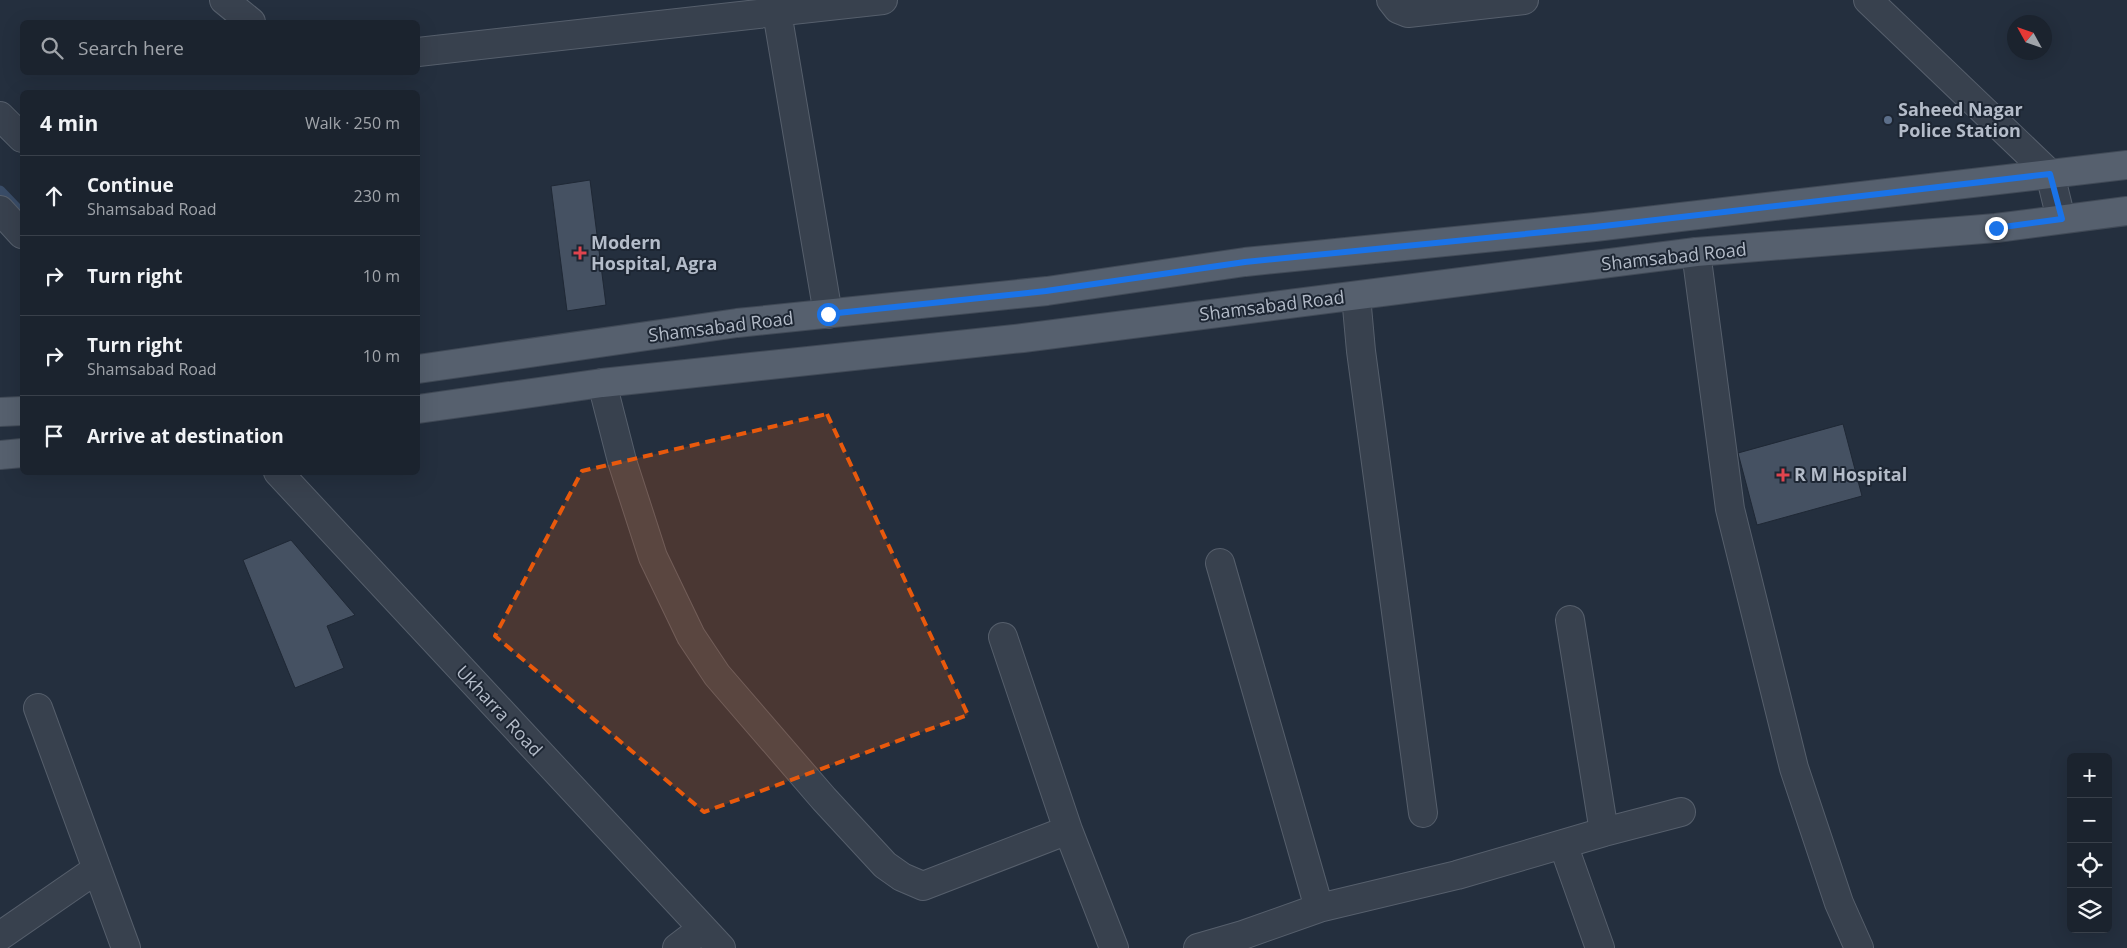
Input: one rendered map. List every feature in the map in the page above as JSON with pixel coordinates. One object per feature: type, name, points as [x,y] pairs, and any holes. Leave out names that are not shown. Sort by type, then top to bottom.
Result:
[{"type":"main road","name":"Shamsabad Road","points":[[420,369],[737,324],[1046,291],[1245,262],[1595,227],[2127,165]]},
{"type":"main road","name":"Shamsabad Road","points":[[420,409],[602,383],[1022,338],[1696,252],[1996,228],[2127,211]]},
{"type":"main road","points":[[0,412],[20,411]]},
{"type":"main road","points":[[0,455],[20,453]]},
{"type":"street","points":[[224,0],[249,20]]},
{"type":"street","points":[[420,52],[883,0]]},
{"type":"street","points":[[1391,0],[1398,9],[1408,12],[1524,0]]},
{"type":"street","points":[[1868,0],[2050,174],[2062,219]]},
{"type":"street","points":[[777,12],[828,314]]},
{"type":"street","points":[[0,116],[20,136]]},
{"type":"street","points":[[0,210],[20,232]]},
{"type":"street","points":[[1696,252],[1730,509],[1794,768],[1839,903],[1859,948]]},
{"type":"street","points":[[1356,296],[1361,351],[1423,813]]},
{"type":"street","points":[[602,383],[622,461],[653,557],[691,636],[717,675],[824,799],[885,865],[902,878],[922,886],[1068,830]]},
{"type":"street","name":"Ukharra Road","points":[[281,475],[721,948]]},
{"type":"street","points":[[1220,564],[1319,908]]},
{"type":"street","points":[[1570,620],[1604,832]]},
{"type":"street","points":[[1003,637],[1068,830],[1114,948]]},
{"type":"street","points":[[38,708],[126,948]]},
{"type":"street","points":[[1198,948],[1243,936],[1319,908],[1457,874],[1681,812]]},
{"type":"street","points":[[1563,844],[1600,948]]},
{"type":"street","points":[[0,936],[97,869]]},
{"type":"street","points":[[677,948],[702,929]]},
{"type":"highlighted area","points":[[827,414],[968,715],[704,812],[495,636],[582,471]]},
{"type":"building","points":[[590,180],[606,305],[567,311],[551,186]]},
{"type":"building","points":[[1843,424],[1862,496],[1757,525],[1738,453]]},
{"type":"building","points":[[291,540],[355,615],[327,626],[344,668],[295,688],[243,560]]},
{"type":"waterway","points":[[0,191],[20,212]]},
{"type":"place","name":"Saheed Nagar Police Station","points":[[1888,120]]},
{"type":"place","name":"Modern Hospital, Agra","points":[[580,253]]},
{"type":"place","name":"R M Hospital","points":[[1783,475]]},
{"type":"route","points":[[828,314],[1046,291],[1245,262],[1595,227],[2050,174],[2062,219],[1996,228]]}]
